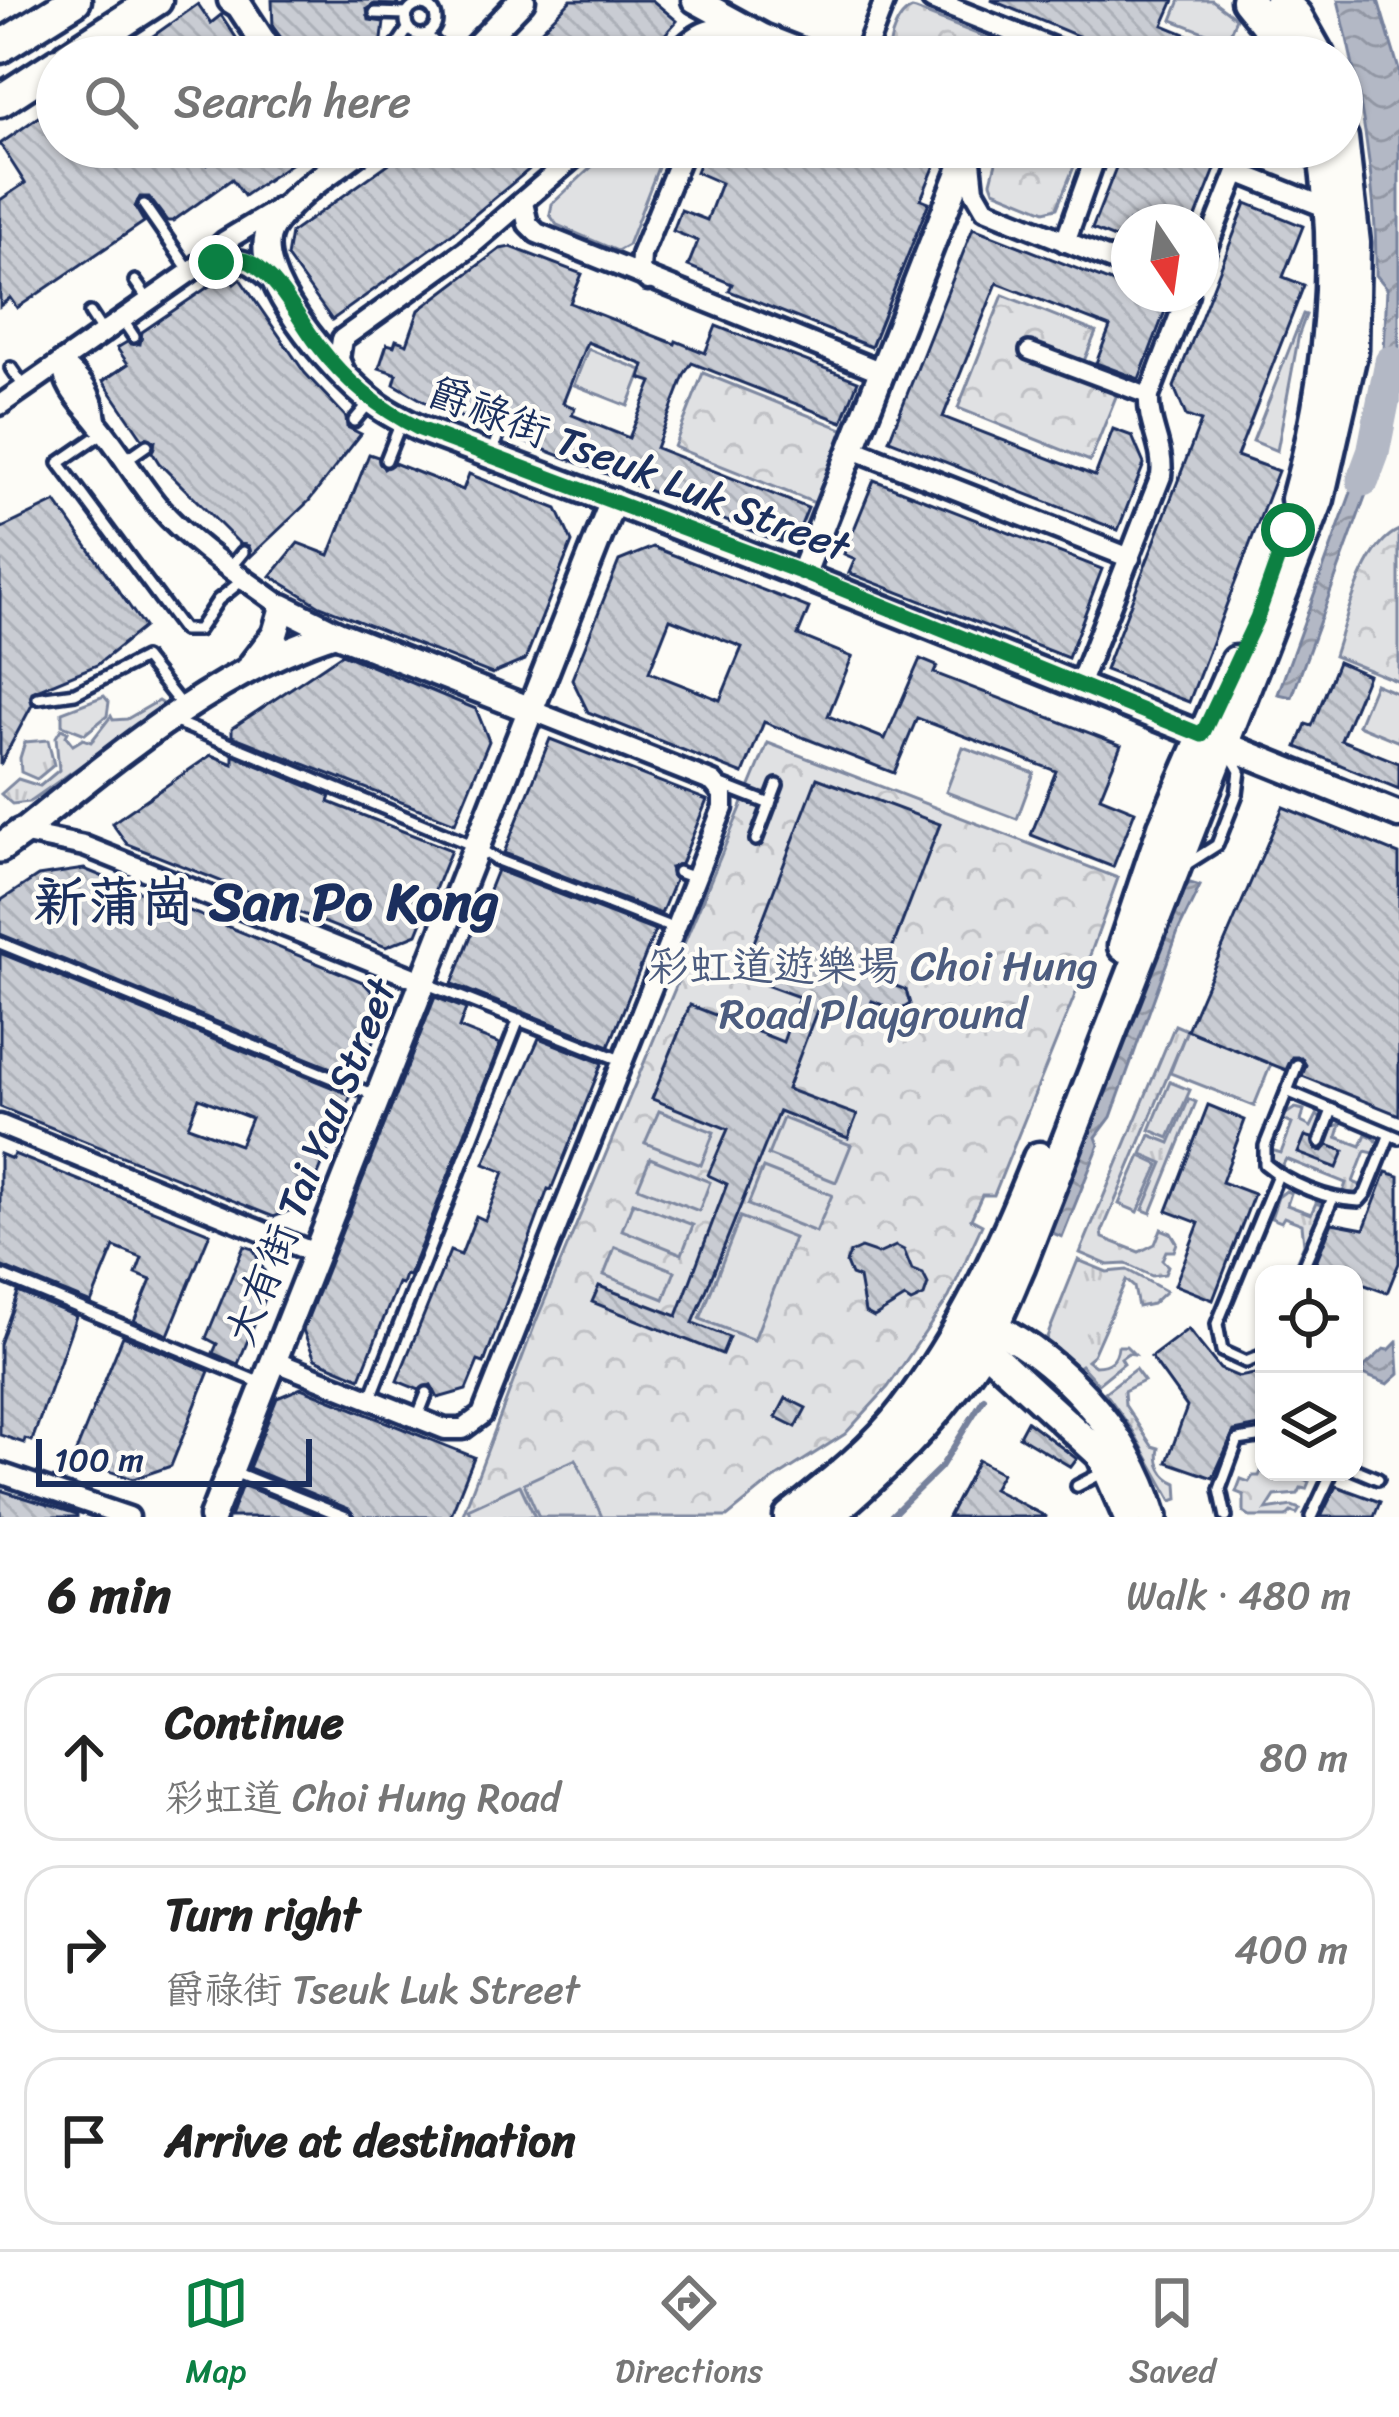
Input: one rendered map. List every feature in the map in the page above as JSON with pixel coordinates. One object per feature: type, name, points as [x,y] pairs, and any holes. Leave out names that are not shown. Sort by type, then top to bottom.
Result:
[{"type":"main road","points":[[0,47],[75,0]]},
{"type":"main road","points":[[97,36],[155,0]]},
{"type":"main road","points":[[1247,0],[1274,36]]},
{"type":"main road","points":[[1281,0],[1307,36]]},
{"type":"main road","points":[[0,101],[36,78]]},
{"type":"main road","points":[[790,1517],[866,1453],[975,1328],[1019,1266],[1174,872],[1213,740],[1288,530],[1307,462],[1328,333],[1330,209],[1325,168]]},
{"type":"main road","points":[[826,1517],[868,1481],[953,1389],[1008,1233],[1120,957],[1164,827],[1213,740],[1318,500],[1337,433],[1352,350],[1355,290],[1347,168]]},
{"type":"main road","points":[[975,1328],[1036,1398],[1091,1445],[1110,1468],[1128,1517]]},
{"type":"main road","points":[[975,1328],[1061,1374],[1090,1404],[1130,1458],[1153,1517]]},
{"type":"main road","points":[[953,1389],[981,1377],[1036,1398]]},
{"type":"street","points":[[487,36],[522,0]]},
{"type":"street","points":[[695,0],[761,36]]},
{"type":"street","points":[[871,36],[885,0]]},
{"type":"street","points":[[932,0],[1023,36]]},
{"type":"street","points":[[236,2],[259,36]]},
{"type":"street","points":[[698,36],[707,28],[760,36]]},
{"type":"street","points":[[273,282],[267,237],[272,225],[330,168]]},
{"type":"street","points":[[348,380],[339,359],[342,339],[562,168]]},
{"type":"street","points":[[648,280],[640,271],[641,255],[676,168]]},
{"type":"street","points":[[803,573],[882,372],[886,343],[961,168]]},
{"type":"street","points":[[972,168],[974,190],[985,209],[1111,260]]},
{"type":"street","points":[[1065,242],[1091,168]]},
{"type":"street","points":[[1219,217],[1239,168]]},
{"type":"street","points":[[1237,172],[1330,209]]},
{"type":"street","points":[[0,405],[192,271],[226,241],[297,197]]},
{"type":"street","points":[[523,203],[527,224],[537,232],[882,372]]},
{"type":"street","points":[[192,271],[238,259],[254,265],[273,282]]},
{"type":"street","name":"爵祿街 Tseuk Luk Street","points":[[273,282],[348,380],[403,420],[495,443],[613,501],[1399,814]]},
{"type":"street","points":[[1078,688],[1162,466],[1148,413],[1149,396],[1181,312]]},
{"type":"street","points":[[1029,351],[1149,396]]},
{"type":"street","points":[[61,362],[65,386],[158,506],[186,534],[283,608],[718,788],[723,808],[687,875],[675,929],[482,1415],[455,1430],[370,1400],[269,1373]]},
{"type":"street","points":[[853,449],[1130,558]]},
{"type":"street","name":"大有街 Tai Yau Street","points":[[212,1517],[613,501]]},
{"type":"street","points":[[251,665],[275,634],[283,608]]},
{"type":"street","points":[[7,837],[251,665],[335,633]]},
{"type":"street","points":[[7,837],[84,845],[424,982]]},
{"type":"street","points":[[0,1125],[317,1254]]},
{"type":"street","points":[[0,1473],[129,1517]]},
{"type":"lane","points":[[375,13],[407,14],[418,5],[432,10],[436,24],[426,35],[408,29]]},
{"type":"lane","points":[[403,36],[407,14]]},
{"type":"lane","points":[[145,205],[192,271]]},
{"type":"lane","points":[[135,281],[148,301]]},
{"type":"lane","points":[[90,313],[103,333]]},
{"type":"lane","points":[[122,320],[134,337]]},
{"type":"lane","points":[[11,368],[25,388]]},
{"type":"lane","points":[[354,422],[371,401]]},
{"type":"lane","points":[[386,460],[403,420]]},
{"type":"lane","points":[[100,426],[59,464],[183,630],[198,630],[237,573],[243,552]]},
{"type":"lane","points":[[124,460],[147,445]]},
{"type":"lane","points":[[38,698],[75,693],[144,658],[178,715],[495,860],[675,929]]},
{"type":"lane","points":[[756,841],[777,785]]},
{"type":"lane","points":[[718,788],[770,804]]},
{"type":"lane","points":[[174,905],[182,885]]},
{"type":"lane","points":[[0,943],[379,1097]]},
{"type":"lane","points":[[424,982],[623,1061]]},
{"type":"lane","points":[[370,1400],[519,1019]]},
{"type":"lane","points":[[1286,1091],[1394,1136],[1359,1201],[1333,1198],[1265,1164],[1264,1146],[1286,1091],[1297,1065]]},
{"type":"lane","points":[[1320,1142],[1333,1110]]},
{"type":"lane","points":[[1255,1358],[1246,1362],[1222,1352],[1217,1324],[1278,1174]]},
{"type":"lane","points":[[1304,1265],[1333,1198]]},
{"type":"lane","points":[[0,1275],[269,1373]]},
{"type":"lane","points":[[417,1418],[427,1393]]},
{"type":"lane","points":[[1226,1517],[1220,1489],[1238,1440],[1255,1437]]},
{"type":"lane","points":[[1077,1486],[1110,1468]]},
{"type":"lane","points":[[231,1470],[346,1517]]},
{"type":"lane","points":[[1363,1472],[1378,1479]]},
{"type":"lane","points":[[1311,1517],[1328,1481]]},
{"type":"green space","points":[[1180,0],[1212,0],[1236,18],[1229,36],[1214,36],[1172,20]]},
{"type":"green space","points":[[912,9],[981,36],[892,36]]},
{"type":"green space","points":[[591,168],[658,168],[628,245],[617,251],[557,225],[550,215],[552,204]]},
{"type":"green space","points":[[995,168],[1073,168],[1057,208],[1045,211],[994,190]]},
{"type":"green space","points":[[1003,295],[1096,332],[1077,378],[1117,394],[1090,461],[958,408]]},
{"type":"green space","points":[[1306,315],[1277,451],[1253,441]]},
{"type":"green space","points":[[588,349],[642,370],[628,406],[574,385]]},
{"type":"green space","points":[[703,373],[845,430],[815,503],[674,447]]},
{"type":"green space","points":[[1399,530],[1399,682],[1334,656],[1366,567],[1386,538]]},
{"type":"green space","points":[[1375,684],[1399,694],[1399,742],[1358,725]]},
{"type":"green space","points":[[104,696],[109,702],[107,716],[85,734],[62,725],[62,712]]},
{"type":"green space","points":[[158,701],[166,706],[29,802],[12,804],[1,794],[18,779],[40,786],[59,770],[56,737],[61,729],[68,732],[73,745],[83,739],[91,742],[111,716],[127,719]]},
{"type":"green space","points":[[48,740],[54,765],[37,779],[21,772],[25,742]]},
{"type":"green space","name":"彩虹道遊樂場 Choi Hung Road Playground","points":[[768,743],[1118,878],[1081,980],[994,1195],[982,1195],[971,1219],[982,1225],[949,1297],[888,1387],[845,1434],[771,1481],[727,1517],[462,1517],[537,1319],[684,967],[676,963]]},
{"type":"green space","points":[[963,747],[1034,773],[1017,819],[946,792]]},
{"type":"green space","points":[[1175,1025],[1187,1030],[1102,1232],[1103,1238],[1139,1252],[1155,1244],[1161,1229],[1171,1233],[1177,1243],[1162,1260],[1168,1266],[1165,1274],[1152,1276],[1080,1253]]},
{"type":"green space","points":[[1187,1030],[1271,1064],[1254,1106],[1170,1073]]},
{"type":"green space","points":[[1170,1082],[1190,1090],[1169,1138],[1150,1130]]},
{"type":"green space","points":[[1189,1099],[1196,1102],[1151,1213],[1143,1210],[1163,1163],[1142,1154],[1150,1135],[1170,1143]]},
{"type":"green space","points":[[1295,1108],[1304,1110],[1301,1122],[1311,1127],[1317,1115],[1322,1120],[1315,1140],[1305,1136],[1299,1152],[1343,1151],[1325,1144],[1331,1127],[1341,1124],[1337,1137],[1361,1146],[1366,1134],[1377,1141],[1378,1154],[1365,1151],[1353,1182],[1365,1187],[1359,1194],[1342,1195],[1346,1183],[1286,1159],[1279,1172],[1268,1161],[1268,1149],[1281,1153],[1292,1124],[1280,1118]]},
{"type":"green space","points":[[659,1111],[714,1132],[701,1165],[645,1143]]},
{"type":"green space","points":[[783,1118],[851,1145],[836,1182],[768,1155]]},
{"type":"green space","points":[[1140,1156],[1159,1165],[1138,1212],[1119,1204]]},
{"type":"green space","points":[[650,1158],[710,1182],[699,1211],[638,1187]]},
{"type":"green space","points":[[763,1168],[832,1195],[816,1232],[748,1205]]},
{"type":"green space","points":[[1291,1193],[1287,1205],[1311,1214],[1316,1203],[1321,1205],[1323,1215],[1302,1264],[1296,1262],[1304,1244],[1302,1224],[1271,1218],[1278,1197]]},
{"type":"green space","points":[[633,1202],[693,1225],[682,1254],[622,1230]]},
{"type":"green space","points":[[740,1217],[794,1238],[754,1340],[700,1319]]},
{"type":"green space","points":[[615,1247],[675,1271],[664,1299],[604,1275]]},
{"type":"green space","points":[[1078,1260],[1107,1272],[1127,1270],[1166,1291],[1152,1304],[1138,1307],[1134,1287],[1126,1280],[1087,1360],[1095,1366],[1108,1363],[1118,1346],[1134,1354],[1121,1358],[1124,1363],[1098,1384],[1081,1365],[1068,1374],[1043,1347]]},
{"type":"green space","points":[[1135,1369],[1144,1381],[1124,1391],[1125,1405],[1152,1446],[1159,1448],[1164,1473],[1177,1483],[1178,1499],[1172,1501],[1105,1392]]},
{"type":"green space","points":[[576,1459],[602,1517],[539,1517],[524,1483]]},
{"type":"green space","points":[[1253,1476],[1255,1481],[1309,1482],[1298,1494],[1275,1496],[1266,1510],[1292,1506],[1300,1509],[1297,1514],[1250,1517],[1244,1513],[1244,1495],[1236,1492],[1241,1479],[1249,1482]]},
{"type":"green space","points":[[520,1485],[535,1517],[471,1517],[468,1509]]},
{"type":"water","points":[[1338,0],[1378,0],[1399,70],[1399,402],[1394,408],[1374,404],[1384,351],[1387,288],[1376,275],[1374,205],[1363,120],[1363,36],[1346,36]]},
{"type":"water","points":[[1370,440],[1385,442],[1292,697],[1278,694]]},
{"type":"water","points":[[1190,883],[1200,886],[1179,929],[1111,1117],[1096,1137],[1099,1145],[1062,1237],[1048,1231],[1182,889]]},
{"type":"water","points":[[1397,1342],[1399,1374],[1388,1384],[1363,1374],[1365,1366],[1384,1349]]},
{"type":"building","points":[[272,0],[401,0],[398,5],[374,4],[367,9],[369,20],[384,22],[382,36],[280,36],[273,27]]},
{"type":"building","points":[[571,0],[652,0],[677,21],[664,36],[536,36]]},
{"type":"building","points":[[991,0],[1174,0],[1163,25],[1190,36],[1078,36]]},
{"type":"building","points":[[198,4],[211,23],[221,15],[235,36],[153,36]]},
{"type":"building","points":[[36,119],[36,168],[285,168],[244,196],[232,179],[173,221],[167,221],[149,197],[140,197],[135,207],[144,222],[17,308],[10,298],[0,306],[0,200],[25,183],[0,144]]},
{"type":"building","points":[[382,168],[531,168],[454,232],[332,320],[287,257],[291,233]]},
{"type":"building","points":[[698,168],[934,168],[921,199],[929,202],[871,347],[729,291],[732,284],[688,266],[698,241],[673,231],[681,210],[707,220],[721,183],[696,172]]},
{"type":"building","points":[[1116,168],[1216,168],[1201,204],[1111,204],[1111,237],[1092,229]]},
{"type":"building","points":[[1246,203],[1303,226],[1283,277],[1304,285],[1237,456],[1278,471],[1189,702],[1105,670],[1201,421],[1186,416],[1174,387],[1203,312],[1219,312],[1219,272]]},
{"type":"building","points":[[973,228],[1111,282],[1111,312],[1165,312],[1139,379],[1096,363],[1110,327],[997,283],[943,417],[1095,476],[1113,429],[1132,436],[1144,464],[1118,530],[889,440]]},
{"type":"building","points":[[511,247],[582,274],[570,303],[675,344],[705,353],[716,326],[858,381],[842,422],[692,363],[685,373],[656,448],[808,508],[797,535],[785,530],[780,542],[507,435],[503,424],[491,429],[432,406],[394,384],[397,374],[379,368],[387,344],[394,346],[396,340],[407,344],[419,310],[500,249]],"holes":[[[587,342],[644,365],[640,378],[652,382],[629,438],[572,415],[575,408],[563,403]]]},
{"type":"building","points":[[227,274],[234,284],[240,279],[305,373],[346,417],[347,427],[361,434],[309,501],[251,556],[249,546],[240,544],[159,463],[152,452],[155,441],[142,438],[103,381],[128,364],[117,348],[127,342],[140,344],[142,332]]},
{"type":"building","points":[[369,454],[378,457],[384,469],[394,463],[463,490],[469,474],[557,509],[572,542],[525,660],[492,674],[320,606],[271,576],[298,543],[329,555]]},
{"type":"building","points":[[874,480],[1102,569],[1068,658],[849,573],[855,559],[844,554]]},
{"type":"building","points":[[56,502],[144,627],[97,665],[32,692],[32,705],[0,765],[0,529]]},
{"type":"building","points":[[653,547],[809,608],[798,635],[852,657],[828,716],[885,739],[920,659],[937,666],[934,673],[1121,745],[1100,797],[1135,811],[1113,867],[1031,835],[1056,771],[917,718],[894,773],[764,722],[743,774],[588,712],[572,679],[619,561]],"holes":[[[670,619],[742,647],[720,700],[649,672]]]},
{"type":"building","points":[[342,654],[476,709],[489,741],[455,823],[232,736],[232,728]]},
{"type":"building","points":[[1338,662],[1368,675],[1341,740],[1399,763],[1399,789],[1297,747],[1306,724],[1312,726]]},
{"type":"building","points":[[550,739],[707,800],[681,864],[670,868],[675,880],[661,914],[504,853]]},
{"type":"building","points":[[211,755],[233,764],[233,755],[331,796],[329,802],[451,850],[417,934],[386,947],[127,844],[112,823]]},
{"type":"building","points":[[817,778],[940,824],[880,980],[906,990],[910,1004],[899,1011],[872,1001],[864,1022],[819,1005],[787,1089],[857,1115],[848,1138],[779,1111],[693,1323],[729,1337],[722,1354],[592,1302],[599,1286],[677,1316],[727,1184],[708,1175],[728,1129],[652,1099],[690,1005],[783,1042],[799,997],[741,976]]},
{"type":"building","points":[[1283,807],[1399,854],[1399,1115],[1302,1076],[1306,1065],[1301,1057],[1292,1057],[1286,1070],[1187,1030]]},
{"type":"building","points":[[84,869],[166,902],[170,913],[185,909],[363,982],[374,994],[382,1019],[358,1079],[0,934],[0,901],[38,876]]},
{"type":"building","points":[[497,870],[655,931],[609,1046],[452,984]]},
{"type":"building","points":[[0,953],[351,1095],[306,1204],[274,1217],[0,1107]],"holes":[[[199,1098],[251,1118],[240,1145],[188,1126]]]},
{"type":"building","points":[[435,997],[466,1009],[459,1028],[500,1044],[409,1276],[398,1283],[360,1378],[315,1359],[303,1330]]},
{"type":"building","points":[[539,1038],[602,1063],[548,1189],[484,1363],[478,1361],[466,1390],[438,1398],[431,1385],[419,1390],[397,1381],[450,1251],[461,1255],[476,1216],[485,1220],[504,1172],[484,1164]]},
{"type":"building","points":[[1208,1105],[1245,1120],[1222,1182],[1254,1194],[1213,1300],[1175,1285],[1199,1223],[1167,1211]]},
{"type":"building","points":[[1305,1136],[1312,1138],[1316,1150],[1323,1151],[1328,1145],[1344,1151],[1337,1168],[1298,1153]]},
{"type":"building","points":[[0,1154],[12,1159],[14,1154],[210,1233],[168,1335],[134,1321],[151,1280],[136,1274],[142,1258],[114,1247],[91,1303],[0,1266]]},
{"type":"building","points":[[1386,1172],[1399,1176],[1399,1263],[1387,1293],[1363,1284],[1363,1265],[1315,1265],[1332,1223],[1364,1229]]},
{"type":"building","points":[[244,1246],[253,1249],[271,1284],[238,1364],[213,1353],[217,1344],[206,1338]]},
{"type":"building","points":[[896,1246],[928,1284],[924,1296],[911,1302],[905,1298],[874,1317],[865,1312],[859,1278],[851,1275],[846,1263],[850,1253],[861,1248],[878,1254]]},
{"type":"building","points":[[18,1292],[76,1316],[32,1441],[25,1439],[24,1443],[0,1435],[0,1344]]},
{"type":"building","points":[[1188,1329],[1220,1369],[1239,1377],[1255,1374],[1255,1427],[1234,1431],[1213,1478],[1167,1462],[1187,1407],[1151,1357]]},
{"type":"building","points":[[123,1336],[209,1371],[171,1466],[133,1479],[73,1459]]},
{"type":"building","points":[[301,1388],[474,1457],[450,1517],[355,1517],[349,1509],[249,1468],[277,1398]]},
{"type":"building","points":[[786,1398],[806,1408],[796,1427],[776,1417]]},
{"type":"building","points":[[1027,1421],[1077,1459],[1071,1467],[1019,1436]]},
{"type":"building","points":[[978,1460],[1002,1473],[993,1489],[1047,1517],[948,1517]]},
{"type":"building","points":[[242,1485],[322,1517],[230,1517]]},
{"type":"building","points":[[1336,1486],[1380,1502],[1374,1517],[1321,1517]]},
{"type":"building","points":[[0,1490],[77,1514],[77,1517],[0,1517]]},
{"type":"waterway","points":[[1363,480],[1391,362]]},
{"type":"waterway","points":[[890,1517],[941,1467],[984,1398]]},
{"type":"district","name":"新蒲崗 San Po Kong","points":[[266,902]]},
{"type":"route","points":[[216,262],[238,259],[254,265],[273,282],[348,380],[384,410],[420,429],[803,573],[1202,735],[1257,618],[1288,530]]}]
